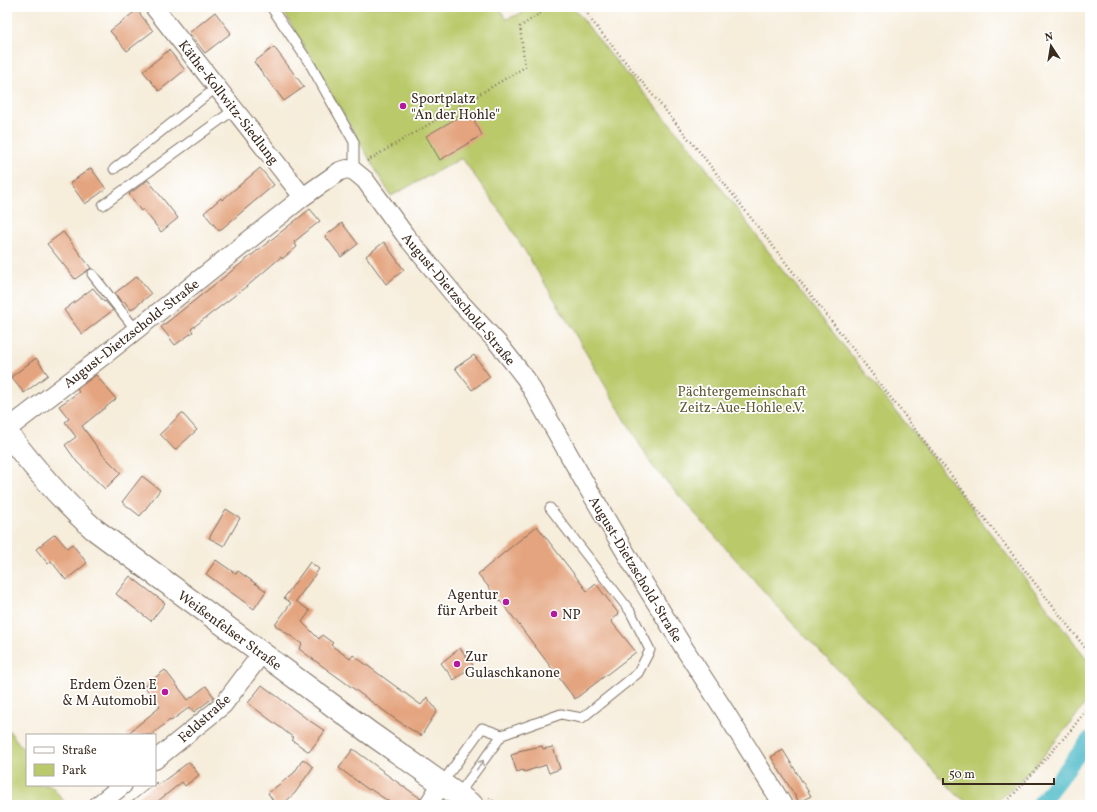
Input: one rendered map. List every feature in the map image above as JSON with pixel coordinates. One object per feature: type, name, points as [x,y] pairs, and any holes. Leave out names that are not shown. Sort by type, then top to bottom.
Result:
[{"type":"street","name":"Käthe-Kollwitz-Siedlung","points":[[154,7],[303,197]]},
{"type":"street","name":"August-Dietzschold-Straße","points":[[7,432],[14,424],[136,330],[303,197],[340,171],[347,169],[354,171],[365,180],[405,235],[460,302],[497,342],[526,379],[641,578],[783,805]]},
{"type":"street","name":"Weißenfelser Straße","points":[[7,432],[43,479],[81,517],[120,549],[370,733],[458,795]]},
{"type":"street","name":"Feldstraße","points":[[156,759],[223,705],[262,654]]},
{"type":"street","points":[[98,805],[123,786]]},
{"type":"street","points":[[428,805],[458,795]]},
{"type":"lane","points":[[271,7],[310,64],[354,142],[354,171]]},
{"type":"lane","points":[[114,169],[217,87]]},
{"type":"lane","points":[[103,205],[235,109]]},
{"type":"lane","points":[[92,274],[136,330]]},
{"type":"lane","points":[[458,795],[502,735],[561,714],[582,718],[638,673],[650,650],[630,611],[550,508]]},
{"type":"lane","points":[[458,795],[482,728],[502,735]]},
{"type":"path","points":[[354,171],[375,156],[525,67],[520,26],[549,7]]},
{"type":"path","points":[[584,7],[591,20],[702,155],[1090,654]]},
{"type":"path","points":[[1004,805],[1072,729],[1090,704]]},
{"type":"green space","name":"Pächtergemeinschaft Zeitz-Aue-Hohle e.V.","points":[[281,7],[499,7],[506,19],[533,7],[573,7],[610,54],[692,149],[768,251],[915,435],[1090,663],[1090,697],[1035,766],[994,805],[971,805],[957,795],[793,624],[651,464],[558,305],[504,217],[462,158],[391,196]]},
{"type":"green space","points":[[7,728],[26,753],[26,786],[52,786],[67,805],[7,805]]},
{"type":"building","points":[[137,10],[153,31],[127,51],[110,31]]},
{"type":"building","points":[[215,12],[231,33],[205,53],[189,33]]},
{"type":"building","points":[[274,47],[304,87],[284,101],[254,62]]},
{"type":"building","points":[[169,50],[185,70],[159,91],[143,71]]},
{"type":"building","points":[[469,111],[482,135],[440,160],[426,136]]},
{"type":"building","points":[[91,168],[106,189],[85,204],[70,183]]},
{"type":"building","points":[[260,168],[274,185],[219,231],[204,213]]},
{"type":"building","points":[[148,180],[178,218],[161,232],[143,209],[141,211],[129,194]]},
{"type":"building","points":[[310,209],[320,221],[294,242],[297,247],[282,259],[281,257],[251,283],[191,329],[193,332],[175,345],[161,327]]},
{"type":"building","points":[[342,223],[358,244],[341,257],[325,236]]},
{"type":"building","points":[[63,232],[91,268],[75,279],[47,244]]},
{"type":"building","points":[[384,242],[404,270],[386,284],[366,256]]},
{"type":"building","points":[[137,276],[151,294],[131,310],[124,301],[122,303],[115,293]]},
{"type":"building","points":[[93,288],[104,302],[105,301],[113,310],[82,334],[64,310]]},
{"type":"building","points":[[474,355],[490,377],[472,390],[455,368]]},
{"type":"building","points":[[36,358],[48,375],[24,393],[11,377]]},
{"type":"building","points":[[96,375],[116,399],[82,426],[102,454],[121,473],[105,489],[77,462],[65,445],[76,437],[65,422],[69,419],[59,406],[79,392],[77,389]]},
{"type":"building","points":[[182,413],[197,430],[175,450],[160,434]]},
{"type":"building","points":[[142,476],[160,490],[140,516],[122,502]]},
{"type":"building","points":[[226,509],[240,518],[224,546],[209,538]]},
{"type":"building","points":[[537,526],[587,591],[596,584],[619,614],[611,621],[636,652],[575,699],[510,613],[478,574]]},
{"type":"building","points":[[55,534],[67,548],[72,544],[87,563],[66,580],[51,561],[48,564],[36,549]]},
{"type":"building","points":[[216,560],[236,574],[238,571],[266,591],[254,609],[206,574]]},
{"type":"building","points":[[310,562],[319,569],[296,601],[310,611],[302,622],[319,639],[322,635],[333,643],[331,645],[350,659],[353,655],[421,705],[427,697],[437,711],[421,736],[299,649],[302,644],[275,625],[291,603],[284,598]]},
{"type":"building","points":[[130,576],[165,603],[151,621],[116,594]]},
{"type":"building","name":"Zur Gulaschkanone","points":[[460,648],[473,665],[454,680],[441,663]]},
{"type":"building","name":"Erdem Özen E & M Automobil","points":[[165,670],[188,700],[206,686],[214,697],[194,712],[190,707],[152,734],[127,734],[160,707],[144,686]]},
{"type":"building","points":[[262,685],[325,731],[309,752],[292,740],[294,738],[248,703]]},
{"type":"building","points":[[542,746],[543,749],[553,747],[560,769],[549,773],[546,765],[524,772],[523,770],[517,772],[511,755],[518,753],[518,751]]},
{"type":"building","points":[[353,749],[420,798],[418,805],[394,805],[370,789],[369,790],[339,768]]},
{"type":"building","points":[[783,750],[811,796],[799,802],[771,757]]},
{"type":"building","points":[[303,759],[313,767],[295,793],[282,805],[276,805],[268,793],[294,773]]},
{"type":"building","points":[[189,762],[199,775],[185,786],[182,782],[153,805],[128,805],[152,786],[156,786],[156,782],[158,785]]},
{"type":"waterway","points":[[1039,805],[1090,739]]},
{"type":"place","name":"Sportplatz \"An der Hohle\"","points":[[403,106]]},
{"type":"place","name":"Agentur für Arbeit","points":[[506,602]]},
{"type":"place","name":"NP","points":[[554,614]]},
{"type":"place","name":"Zur Gulaschkanone","points":[[457,664]]},
{"type":"place","name":"Erdem Özen E & M Automobil","points":[[165,692]]}]
